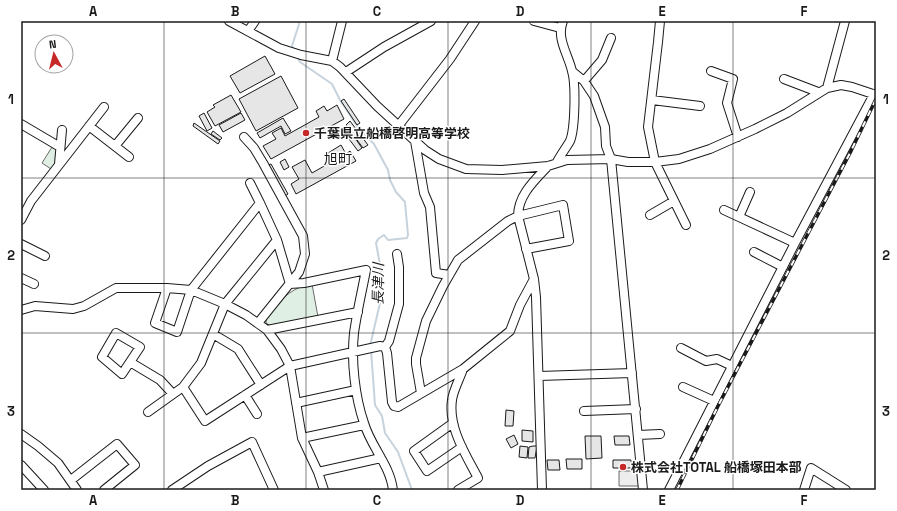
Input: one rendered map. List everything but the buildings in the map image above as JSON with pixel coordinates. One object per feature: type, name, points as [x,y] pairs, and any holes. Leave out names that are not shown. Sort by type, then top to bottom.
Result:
[{"type":"street","points":[[229,21],[279,48],[332,62],[346,72],[377,106],[425,150],[439,159],[466,170],[502,170],[548,166],[567,160],[611,159],[628,162],[655,162],[679,159],[710,149],[738,137],[787,113],[818,92],[827,88],[841,85],[875,94],[795,243],[669,490]]},
{"type":"street","points":[[248,31],[255,21]]},
{"type":"street","points":[[332,62],[342,21]]},
{"type":"street","points":[[346,72],[384,47],[431,21]]},
{"type":"street","points":[[399,125],[450,59],[476,21]]},
{"type":"street","points":[[534,21],[562,25],[564,49],[573,72],[573,131],[570,142],[562,152],[557,162]]},
{"type":"street","points":[[660,21],[648,127],[655,162],[686,225]]},
{"type":"street","points":[[827,88],[845,21]]},
{"type":"street","points":[[584,81],[602,60],[611,38]]},
{"type":"street","points":[[711,71],[733,79],[727,103],[738,137]]},
{"type":"street","points":[[573,72],[584,81],[594,96],[605,127],[606,146],[611,159],[643,490]]},
{"type":"street","points":[[784,79],[818,92]]},
{"type":"street","points":[[652,100],[700,106]]},
{"type":"street","points":[[21,220],[31,201],[104,107]]},
{"type":"street","points":[[115,146],[138,118]]},
{"type":"street","points":[[21,124],[60,147]]},
{"type":"street","points":[[89,126],[129,156]]},
{"type":"street","points":[[59,164],[62,130]]},
{"type":"street","points":[[244,137],[254,148],[303,236],[305,254],[299,272],[258,323]]},
{"type":"street","points":[[415,141],[424,193],[430,207],[436,273],[449,275]]},
{"type":"street","points":[[542,490],[536,297],[534,279],[518,216],[518,210],[522,198],[548,166]]},
{"type":"street","points":[[250,183],[277,240],[290,284]]},
{"type":"street","points":[[739,217],[750,192]]},
{"type":"street","points":[[650,216],[674,201]]},
{"type":"street","points":[[167,288],[155,323],[177,332],[191,290],[260,202]]},
{"type":"street","points":[[421,392],[416,358],[426,321],[443,286],[458,260],[508,221],[518,216],[563,205],[569,241],[526,249]]},
{"type":"street","points":[[724,210],[795,243]]},
{"type":"street","points":[[148,412],[183,387],[201,363],[225,304],[277,240]]},
{"type":"street","points":[[21,244],[45,256]]},
{"type":"street","points":[[754,252],[783,267]]},
{"type":"street","points":[[385,347],[389,341],[399,304],[397,254]]},
{"type":"street","points":[[290,284],[304,283],[366,270],[354,333],[353,351],[356,390],[364,424],[392,479],[393,490]]},
{"type":"street","points":[[21,278],[34,284]]},
{"type":"street","points":[[385,347],[387,353],[392,402],[394,406],[398,407],[421,392],[463,369],[510,331],[520,305],[534,279]]},
{"type":"street","points":[[21,310],[35,306],[73,309],[84,306],[116,288],[167,288],[191,290],[225,304],[246,315],[267,330],[290,366],[302,438],[318,472],[324,490]]},
{"type":"street","points":[[267,330],[358,312]]},
{"type":"street","points":[[116,333],[140,347],[130,362],[122,374],[102,357],[116,333]]},
{"type":"street","points":[[213,334],[238,349],[261,384]]},
{"type":"street","points":[[183,387],[205,421],[290,366],[353,351],[380,346],[385,347]]},
{"type":"street","points":[[681,348],[706,361],[717,359],[732,366]]},
{"type":"street","points":[[130,362],[160,380],[173,394]]},
{"type":"street","points":[[458,490],[478,478],[462,447],[453,423],[451,410],[452,399],[463,369]]},
{"type":"street","points":[[539,376],[632,373]]},
{"type":"street","points":[[683,387],[714,401]]},
{"type":"street","points":[[296,403],[356,390]]},
{"type":"street","points":[[246,395],[257,414]]},
{"type":"street","points":[[584,411],[636,409]]},
{"type":"street","points":[[453,423],[414,451],[427,471],[462,447]]},
{"type":"street","points":[[302,438],[364,424]]},
{"type":"street","points":[[21,434],[58,462],[77,490]]},
{"type":"street","points":[[638,435],[660,434]]},
{"type":"street","points":[[172,490],[208,466],[252,442],[272,489]]},
{"type":"street","points":[[71,480],[117,444],[135,465],[104,490]]},
{"type":"street","points":[[318,472],[381,458]]},
{"type":"street","points":[[21,465],[44,490]]},
{"type":"street","points":[[804,490],[811,468],[846,490]]},
{"type":"green space","points":[[52,147],[57,150],[56,162],[51,169],[42,163]]},
{"type":"green space","points":[[312,284],[318,317],[271,326],[266,323],[267,317],[285,296],[300,287]]},
{"type":"shaded area","points":[[619,471],[638,471],[640,486],[619,486]]},
{"type":"waterway","name":"長津川","points":[[294,50],[292,46],[300,21]]},
{"type":"waterway","name":"長津川","points":[[297,56],[300,62],[332,84],[340,100],[359,129],[374,144],[388,170],[390,180],[396,192],[405,202],[407,238],[388,240],[384,235],[378,239],[376,243],[381,270],[380,303],[370,346]]},
{"type":"waterway","name":"長津川","points":[[371,350],[375,405],[382,416],[385,433],[398,452],[412,490]]},
{"type":"railway","points":[[677,490],[718,406],[850,153],[876,99]]},
{"type":"place","name":"千葉県立船橋啓明高等学校","points":[[306,133]]},
{"type":"place","name":"株式会社TOTAL 船橋塚田本部","points":[[623,467]]},
{"type":"district","name":"旭町","points":[[338,159]]}]
